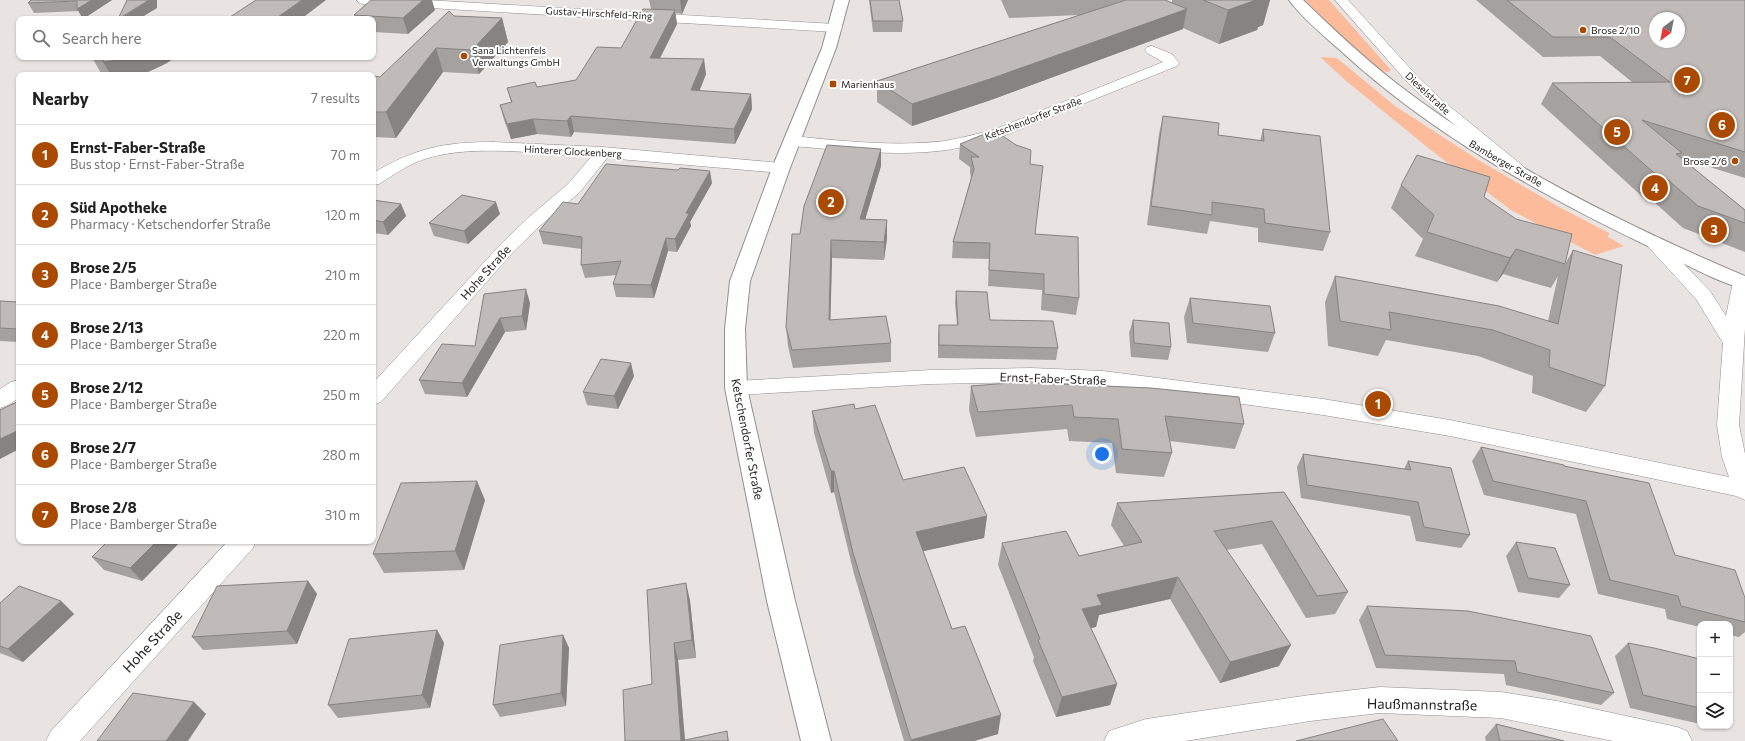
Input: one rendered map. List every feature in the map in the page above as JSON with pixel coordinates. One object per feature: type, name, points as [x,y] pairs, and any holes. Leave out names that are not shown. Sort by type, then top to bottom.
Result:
[{"type":"street","name":"Gustav-Hirschfeld-Ring","points":[[363,0],[835,28]]},
{"type":"street","name":"Ketschendorfer Straße","points":[[816,741],[781,601],[736,388],[735,329],[740,281],[781,168],[829,48],[842,0]]},
{"type":"street","name":"Bamberger Straße","points":[[1296,0],[1343,47],[1416,106],[1459,136],[1597,214],[1652,241],[1744,282]]},
{"type":"street","name":"Dieselstraße","points":[[1341,0],[1413,80],[1437,103],[1526,175]]},
{"type":"street","name":"Ketschendorfer Straße","points":[[792,141],[904,148],[939,146],[971,140],[998,133],[1172,63],[1167,57],[1152,50]]},
{"type":"street","name":"Hinterer Glockenberg","points":[[376,178],[407,160],[422,154],[445,150],[514,148],[603,152],[781,168]]},
{"type":"street","name":"Hohe Straße","points":[[376,394],[507,248],[574,188],[603,152]]},
{"type":"street","points":[[1652,241],[1703,295],[1734,344]]},
{"type":"street","points":[[1744,282],[1737,309],[1728,426],[1734,458],[1745,490]]},
{"type":"street","name":"Ernst-Faber-Straße","points":[[736,388],[931,377],[1031,375],[1103,378],[1190,388],[1315,406],[1450,428],[1745,490]]},
{"type":"street","points":[[0,400],[16,389]]},
{"type":"street","name":"Hohe Straße","points":[[61,741],[117,678],[241,544]]},
{"type":"street","name":"Haußmannstraße","points":[[1119,741],[1146,733],[1310,708],[1380,700],[1501,705],[1557,715],[1677,741]]},
{"type":"shaded area","points":[[1305,0],[1329,0],[1391,70],[1388,72],[1379,70],[1339,35]]},
{"type":"shaded area","points":[[1320,57],[1337,58],[1395,106],[1480,161],[1559,207],[1609,233],[1608,237],[1624,246],[1595,255],[1511,210],[1432,151],[1345,80]]},
{"type":"building","points":[[31,0],[92,0],[77,9],[77,1],[28,3]]},
{"type":"building","points":[[127,0],[149,0],[123,16],[119,16]]},
{"type":"building","points":[[256,0],[302,0],[279,16],[232,16]]},
{"type":"building","points":[[371,0],[423,0],[403,18],[354,15]]},
{"type":"building","points":[[870,0],[899,0],[903,21],[873,21]]},
{"type":"building","points":[[1126,0],[1165,0],[1187,9],[990,79],[912,104],[877,81]]},
{"type":"building","points":[[1203,0],[1256,0],[1228,10]]},
{"type":"building","points":[[1507,0],[1745,0],[1745,152],[1642,120],[1682,153],[1676,154],[1745,210],[1745,223],[1698,206],[1667,179],[1661,179],[1552,83],[1670,82],[1610,37],[1553,37]]},
{"type":"building","points":[[643,9],[675,10],[650,58],[704,59],[691,90],[751,94],[734,129],[571,116],[567,121],[533,119],[507,124],[500,105],[512,102],[507,88],[535,82],[537,87],[576,80],[597,47],[621,48]]},
{"type":"building","points":[[449,11],[454,16],[502,18],[472,50],[436,48],[386,112],[376,112],[376,76],[380,77]]},
{"type":"building","points":[[104,60],[119,60],[103,62]]},
{"type":"building","points":[[1163,116],[1219,123],[1218,135],[1264,141],[1263,129],[1320,136],[1330,232],[1265,223],[1264,209],[1212,202],[1212,215],[1151,206]]},
{"type":"building","points":[[994,130],[1016,145],[1031,150],[1030,164],[1043,166],[1035,234],[1078,237],[1079,298],[1044,294],[1044,274],[989,270],[990,243],[953,242],[974,169],[971,157],[979,157],[960,144]]},
{"type":"building","points":[[827,145],[881,149],[860,219],[887,220],[884,242],[831,240],[829,320],[886,316],[891,343],[792,350],[786,327],[792,234],[800,234],[804,206]]},
{"type":"building","points":[[1417,155],[1490,177],[1484,197],[1516,219],[1572,234],[1565,264],[1516,249],[1510,258],[1427,232],[1434,215],[1401,185]]},
{"type":"building","points":[[606,164],[710,171],[686,213],[689,214],[675,239],[666,238],[651,285],[613,284],[621,261],[581,265],[582,237],[539,231],[563,202],[578,204]]},
{"type":"building","points":[[462,195],[496,202],[464,231],[429,223]]},
{"type":"building","points":[[376,200],[401,204],[383,222],[376,221]]},
{"type":"building","points":[[1573,250],[1622,265],[1605,386],[1549,367],[1550,350],[1493,330],[1389,312],[1391,330],[1340,321],[1335,276],[1499,306],[1558,324]]},
{"type":"building","points":[[526,289],[522,316],[500,318],[462,383],[419,380],[442,344],[475,346],[484,294]]},
{"type":"building","points":[[956,291],[987,292],[990,320],[1053,321],[1058,348],[939,345],[939,325],[958,325]]},
{"type":"building","points":[[1190,298],[1270,306],[1275,333],[1193,323]]},
{"type":"building","points":[[0,301],[16,302],[16,329],[0,328]]},
{"type":"building","points":[[1133,320],[1169,323],[1171,347],[1134,343]]},
{"type":"building","points":[[601,359],[631,363],[614,396],[583,392]]},
{"type":"building","points":[[1035,381],[1036,383],[1151,388],[1239,397],[1244,424],[1165,416],[1172,453],[1122,449],[1118,419],[1074,417],[1072,405],[978,412],[971,386]]},
{"type":"building","points":[[16,402],[16,431],[0,439],[0,410]]},
{"type":"building","points":[[854,404],[855,409],[875,405],[903,480],[964,467],[987,516],[916,532],[952,629],[965,626],[1001,715],[911,740],[853,553],[834,471],[831,471],[812,411]]},
{"type":"building","points":[[1481,447],[1649,483],[1675,555],[1735,570],[1745,598],[1745,622],[1681,606],[1678,596],[1610,580],[1586,501],[1493,481]]},
{"type":"building","points":[[1303,454],[1411,470],[1408,461],[1451,468],[1470,535],[1424,527],[1418,502],[1307,485]]},
{"type":"building","points":[[477,481],[455,551],[373,554],[401,483]]},
{"type":"building","points":[[1284,492],[1348,592],[1317,596],[1272,521],[1214,531],[1291,645],[1230,662],[1178,577],[1097,595],[1102,605],[1082,609],[1117,684],[1062,697],[1038,640],[1040,639],[1002,543],[1066,531],[1079,556],[1142,542],[1117,503]]},
{"type":"building","points":[[1516,542],[1555,548],[1570,585],[1528,578]]},
{"type":"building","points":[[105,544],[154,544],[130,568],[92,557]]},
{"type":"building","points":[[308,581],[287,631],[192,637],[217,586]]},
{"type":"building","points":[[686,583],[692,640],[674,643],[681,741],[625,741],[623,690],[652,684],[647,590]]},
{"type":"building","points":[[19,586],[61,601],[8,649],[0,646],[0,603]]},
{"type":"building","points":[[1367,606],[1468,611],[1591,636],[1614,693],[1517,672],[1515,661],[1385,655]]},
{"type":"building","points":[[437,630],[422,695],[328,705],[349,639]]},
{"type":"building","points":[[563,635],[561,693],[493,705],[500,645]]},
{"type":"building","points":[[1628,643],[1697,658],[1697,707],[1643,695]]},
{"type":"building","points":[[133,693],[194,702],[166,741],[97,741]]},
{"type":"building","points":[[1383,719],[1398,741],[1296,741]]},
{"type":"building","points":[[1496,724],[1564,741],[1500,741]]},
{"type":"building","points":[[727,731],[728,741],[681,741]]},
{"type":"place","name":"Brose 2/10","points":[[1583,30]]},
{"type":"place","name":"Sana Lichtenfels Verwaltungs GmbH","points":[[464,56]]},
{"type":"place","name":"Brose 2/8","points":[[1687,80]]},
{"type":"place","name":"Marienhaus","points":[[833,84]]},
{"type":"place","name":"Brose 2/7","points":[[1722,125]]},
{"type":"place","name":"Brose 2/12","points":[[1617,132]]},
{"type":"place","name":"Brose 2/6","points":[[1735,161]]},
{"type":"place","name":"Brose 2/13","points":[[1655,188]]},
{"type":"place","name":"Süd Apotheke","points":[[831,202]]},
{"type":"place","name":"Brose 2/5","points":[[1714,230]]},
{"type":"place","name":"Ernst-Faber-Straße","points":[[1378,404]]}]
